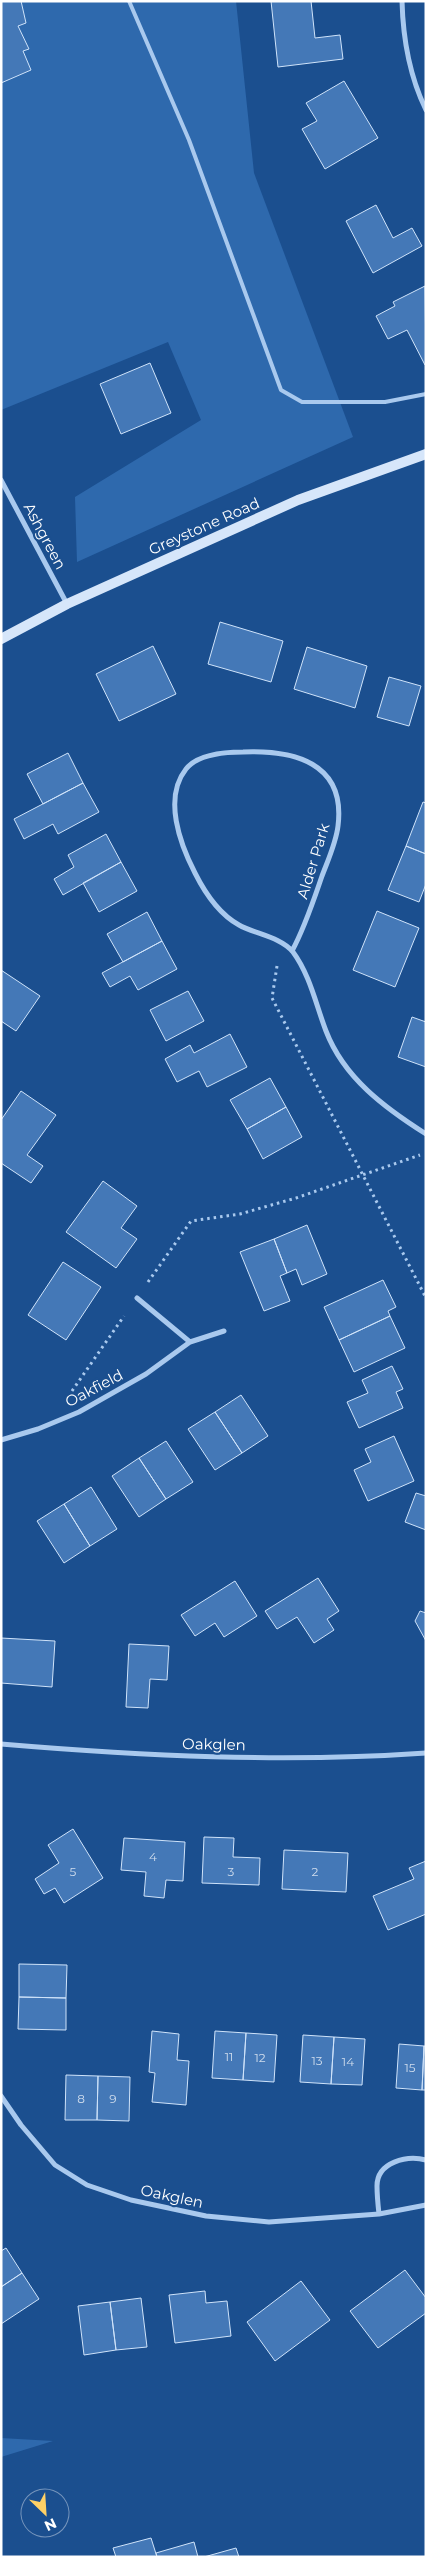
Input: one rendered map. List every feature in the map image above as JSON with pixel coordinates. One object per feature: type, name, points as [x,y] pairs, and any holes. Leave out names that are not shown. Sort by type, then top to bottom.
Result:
[{"type":"main road","name":"Greystone Road","points":[[1,639],[67,604],[298,500],[426,454]]},
{"type":"street","points":[[402,1],[404,40],[409,67],[426,110]]},
{"type":"street","name":"Ashgreen","points":[[1,480],[67,604]]},
{"type":"street","name":"Alder Park","points":[[292,951],[306,921],[337,833],[339,815],[333,788],[317,766],[305,758],[287,754],[260,751],[236,752],[212,755],[192,763],[181,779],[175,811],[182,844],[195,874],[208,896],[231,920],[276,941],[292,951],[305,973],[326,1032],[346,1068],[379,1101],[426,1134]]},
{"type":"street","points":[[137,1298],[190,1342]]},
{"type":"street","name":"Oakfield","points":[[1,1440],[67,1418],[146,1374],[190,1342],[224,1331]]},
{"type":"street","name":"Oakglen","points":[[1,1744],[130,1755],[354,1758],[426,1753]]},
{"type":"street","name":"Oakglen","points":[[1,2096],[21,2125],[55,2165],[87,2185],[131,2200],[237,2220],[278,2221],[379,2214],[426,2205]]},
{"type":"street","points":[[379,2214],[377,2186],[384,2170],[404,2159],[426,2160]]},
{"type":"lane","points":[[129,1],[189,140],[281,390],[302,402],[384,402],[426,394]]},
{"type":"path","points":[[292,951],[277,965],[272,998],[426,1298]]},
{"type":"path","points":[[67,1418],[68,1396],[191,1221],[240,1214],[296,1198],[426,1152]]},
{"type":"shaded area","points":[[1,1],[236,1],[254,173],[353,437],[77,562],[75,497],[201,420],[168,342],[1,410]]},
{"type":"shaded area","points":[[1,2438],[53,2441],[1,2457]]},
{"type":"building","points":[[1,1],[21,1],[26,23],[18,26],[29,49],[23,51],[31,70],[1,83]]},
{"type":"building","points":[[271,1],[311,1],[315,38],[340,35],[343,59],[278,67]]},
{"type":"building","points":[[344,81],[378,138],[325,169],[302,129],[317,121],[306,103]]},
{"type":"building","points":[[376,205],[393,238],[412,228],[422,246],[373,273],[346,221]]},
{"type":"building","points":[[425,286],[426,365],[407,330],[388,339],[376,316],[395,306],[393,302]]},
{"type":"building","points":[[150,363],[171,413],[121,434],[100,384]]},
{"type":"building","points":[[220,622],[283,641],[271,682],[208,664]]},
{"type":"building","points":[[153,646],[176,694],[119,721],[96,674]]},
{"type":"building","points":[[307,647],[367,666],[355,708],[294,689]]},
{"type":"building","points":[[389,677],[421,686],[409,726],[377,717]]},
{"type":"building","points":[[68,753],[83,783],[43,804],[27,774]]},
{"type":"building","points":[[83,783],[99,812],[58,834],[53,824],[24,839],[14,819]]},
{"type":"building","points":[[423,802],[426,803],[426,854],[406,846]]},
{"type":"building","points":[[106,834],[121,862],[63,895],[54,879],[74,867],[68,855]]},
{"type":"building","points":[[406,846],[426,854],[426,884],[419,902],[388,890]]},
{"type":"building","points":[[121,862],[137,891],[99,912],[83,883]]},
{"type":"building","points":[[377,911],[419,928],[395,987],[353,970]]},
{"type":"building","points":[[147,912],[162,941],[123,962],[107,934]]},
{"type":"building","points":[[162,941],[177,969],[138,990],[130,976],[110,987],[102,973]]},
{"type":"building","points":[[1,970],[40,996],[16,1031],[1,1021]]},
{"type":"building","points":[[188,991],[204,1021],[166,1041],[150,1010]]},
{"type":"building","points":[[412,1017],[426,1022],[426,1067],[398,1057]]},
{"type":"building","points":[[230,1034],[247,1067],[207,1087],[199,1071],[177,1082],[165,1059],[190,1045],[194,1053]]},
{"type":"building","points":[[270,1078],[286,1107],[247,1129],[230,1100]]},
{"type":"building","points":[[21,1091],[56,1115],[27,1155],[43,1166],[31,1183],[1,1163],[1,1120]]},
{"type":"building","points":[[286,1107],[302,1137],[263,1159],[247,1129]]},
{"type":"building","points":[[103,1181],[137,1206],[121,1228],[137,1239],[116,1268],[66,1232]]},
{"type":"building","points":[[307,1225],[327,1274],[302,1285],[296,1269],[287,1273],[274,1239]]},
{"type":"building","points":[[274,1239],[287,1273],[280,1276],[290,1301],[264,1311],[240,1252]]},
{"type":"building","points":[[63,1262],[101,1287],[66,1340],[28,1315]]},
{"type":"building","points":[[383,1280],[396,1307],[388,1311],[390,1316],[339,1340],[324,1307]]},
{"type":"building","points":[[390,1316],[405,1348],[354,1372],[339,1340]]},
{"type":"building","points":[[392,1366],[403,1389],[396,1392],[403,1408],[359,1428],[347,1402],[368,1393],[362,1380]]},
{"type":"building","points":[[241,1395],[268,1436],[242,1453],[215,1412]]},
{"type":"building","points":[[215,1412],[242,1453],[215,1470],[188,1429]]},
{"type":"building","points":[[394,1436],[414,1481],[368,1501],[354,1470],[371,1462],[365,1449]]},
{"type":"building","points":[[166,1441],[193,1482],[166,1499],[139,1458]]},
{"type":"building","points":[[139,1458],[166,1499],[139,1517],[112,1476]]},
{"type":"building","points":[[91,1487],[117,1529],[90,1546],[64,1504]]},
{"type":"building","points":[[416,1493],[426,1496],[426,1530],[405,1522]]},
{"type":"building","points":[[64,1504],[90,1546],[64,1563],[37,1521]]},
{"type":"building","points":[[318,1578],[339,1611],[327,1619],[334,1630],[314,1643],[297,1617],[277,1629],[265,1611]]},
{"type":"building","points":[[235,1581],[257,1616],[224,1637],[215,1623],[195,1636],[181,1615]]},
{"type":"building","points":[[420,1611],[426,1613],[426,1641],[415,1621]]},
{"type":"building","points":[[1,1638],[55,1641],[52,1687],[1,1683]]},
{"type":"building","points":[[129,1644],[169,1646],[167,1680],[150,1679],[148,1708],[126,1707]]},
{"type":"building","points":[[73,1829],[103,1878],[64,1903],[55,1888],[44,1894],[35,1879],[59,1863],[48,1845]]},
{"type":"building","points":[[204,1837],[234,1838],[233,1857],[260,1858],[259,1885],[202,1883]]},
{"type":"building","points":[[124,1838],[185,1842],[183,1881],[166,1880],[164,1898],[144,1896],[146,1872],[121,1870]]},
{"type":"building","points":[[284,1850],[348,1853],[346,1892],[282,1889]]},
{"type":"building","points":[[426,1861],[426,1914],[388,1930],[373,1896],[414,1879],[409,1868]]},
{"type":"building","points":[[19,1964],[67,1965],[66,1998],[19,1997]]},
{"type":"building","points":[[19,1997],[66,1998],[66,2030],[18,2029]]},
{"type":"building","points":[[152,2031],[179,2034],[177,2060],[189,2061],[186,2105],[152,2102],[155,2073],[149,2072]]},
{"type":"building","points":[[215,2031],[246,2033],[243,2080],[212,2078]]},
{"type":"building","points":[[246,2033],[277,2035],[274,2082],[243,2080]]},
{"type":"building","points":[[303,2035],[334,2037],[331,2084],[300,2082]]},
{"type":"building","points":[[334,2037],[365,2039],[362,2085],[331,2084]]},
{"type":"building","points":[[399,2044],[424,2046],[422,2090],[396,2088]]},
{"type":"building","points":[[424,2046],[426,2046],[426,2090],[422,2090]]},
{"type":"building","points":[[66,2075],[98,2076],[97,2120],[65,2120]]},
{"type":"building","points":[[98,2076],[130,2077],[129,2121],[97,2120]]},
{"type":"building","points":[[6,2248],[22,2273],[1,2287],[1,2251]]},
{"type":"building","points":[[405,2270],[426,2298],[426,2313],[378,2348],[350,2311]]},
{"type":"building","points":[[22,2273],[39,2299],[1,2324],[1,2287]]},
{"type":"building","points":[[301,2281],[330,2320],[275,2361],[247,2322]]},
{"type":"building","points":[[205,2291],[206,2303],[227,2301],[231,2336],[175,2343],[169,2295]]},
{"type":"building","points":[[141,2298],[147,2347],[116,2350],[110,2302]]},
{"type":"building","points":[[110,2302],[116,2350],[84,2355],[78,2306]]},
{"type":"building","points":[[151,2538],[157,2557],[116,2557],[113,2548]]},
{"type":"building","points":[[194,2542],[198,2557],[157,2557],[156,2553]]},
{"type":"building","points":[[236,2548],[239,2557],[204,2557]]}]
